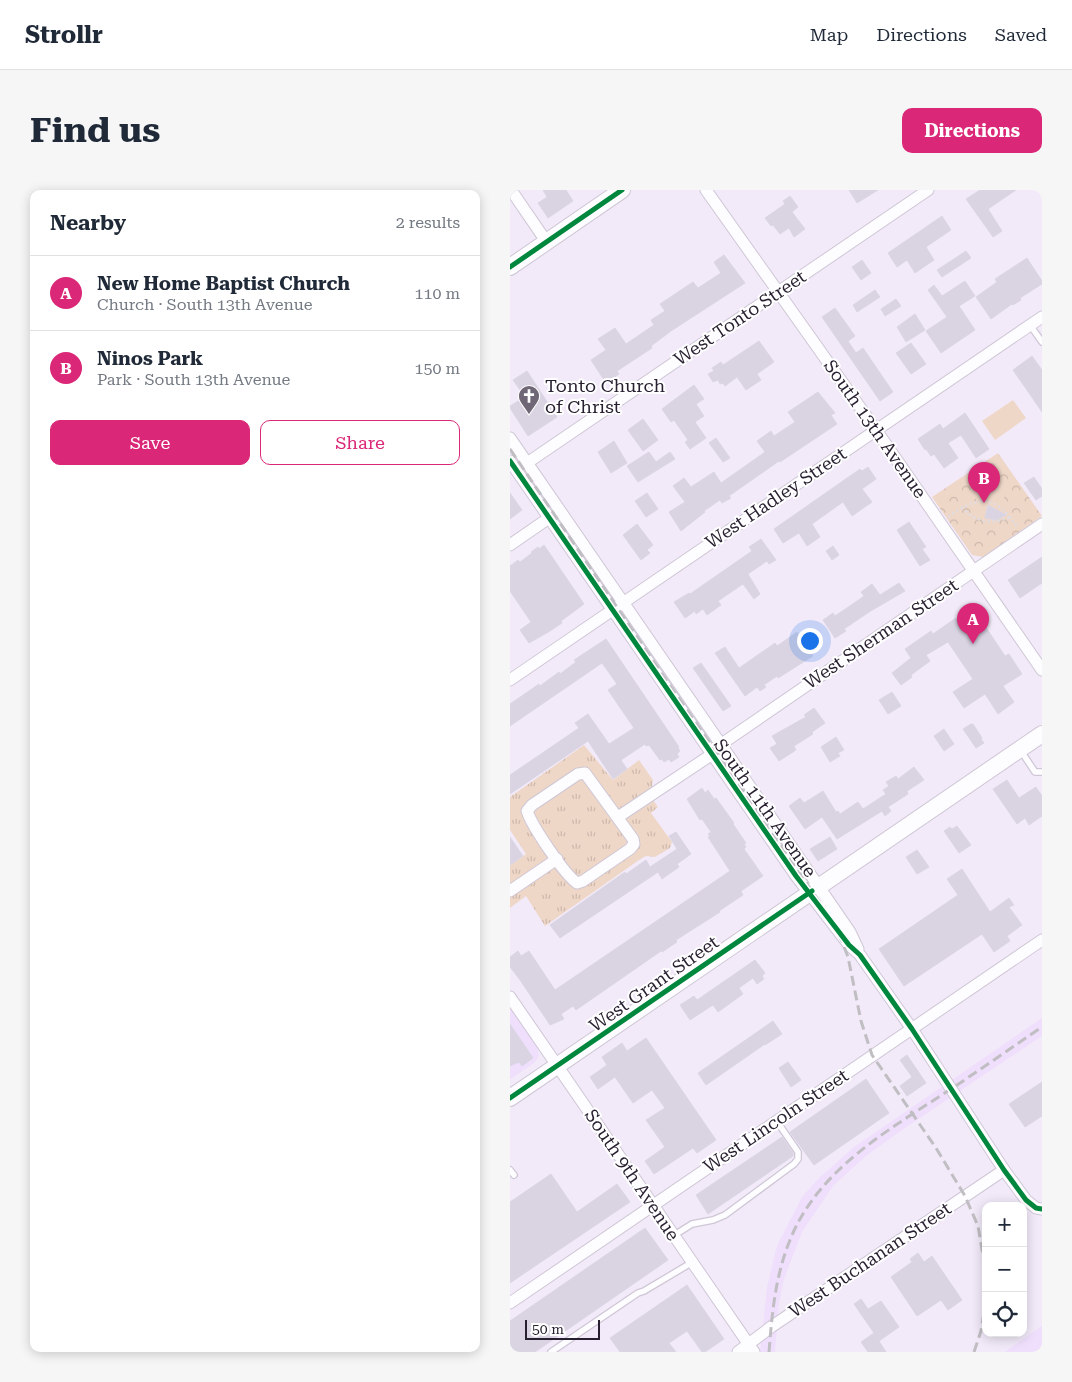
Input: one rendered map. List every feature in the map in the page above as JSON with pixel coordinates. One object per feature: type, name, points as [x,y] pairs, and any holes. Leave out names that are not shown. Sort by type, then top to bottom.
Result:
[{"type":"main road","points":[[510,266],[622,190]]},
{"type":"main road","name":"West Grant Street","points":[[510,1098],[1042,734]]},
{"type":"street","points":[[511,190],[546,241]]},
{"type":"street","name":"South 13th Avenue","points":[[706,190],[876,430],[1042,670]]},
{"type":"street","name":"West Tonto Street","points":[[527,463],[928,190]]},
{"type":"street","name":"West Hadley Street","points":[[510,680],[1042,317]]},
{"type":"street","name":"South 11th Avenue","points":[[510,438],[711,755],[813,890]]},
{"type":"street","name":"South 11th Avenue","points":[[510,461],[550,518],[720,744],[813,890],[850,945],[860,956],[912,1029],[1004,1170],[1026,1200],[1036,1208],[1042,1209]]},
{"type":"street","points":[[510,545],[550,518]]},
{"type":"street","name":"West Sherman Street","points":[[720,744],[1042,524]]},
{"type":"street","points":[[618,817],[711,755]]},
{"type":"street","points":[[585,773],[618,817],[633,839],[634,844],[630,849],[583,881],[577,883],[571,879],[557,859],[530,819],[527,811],[532,805],[578,774],[585,773]]},
{"type":"street","points":[[510,891],[557,859]]},
{"type":"street","name":"West Lincoln Street","points":[[510,1303],[1042,940]]},
{"type":"street","name":"South 9th Avenue","points":[[510,997],[751,1348]]},
{"type":"street","name":"West Buchanan Street","points":[[738,1352],[751,1348],[778,1322],[1004,1170]]},
{"type":"lane","points":[[1030,325],[1042,342]]},
{"type":"lane","points":[[1019,749],[1035,772],[1042,772]]},
{"type":"lane","points":[[673,1236],[692,1224],[725,1216],[794,1164],[798,1159],[798,1152],[776,1120]]},
{"type":"lane","points":[[551,1352],[638,1293],[691,1262]]},
{"type":"path","points":[[948,517],[962,507],[976,502],[985,502],[1000,506],[1020,530]]},
{"type":"path","points":[[962,507],[971,516],[984,521],[995,522],[1011,517]]},
{"type":"shaded area","points":[[510,1008],[537,1047],[539,1056],[534,1063],[510,1079]]},
{"type":"shaded area","points":[[1042,1018],[1042,1036],[902,1130],[866,1156],[833,1186],[802,1232],[784,1279],[779,1303],[775,1352],[760,1352],[767,1288],[777,1246],[802,1197],[818,1179],[854,1147]]},
{"type":"shaded area","points":[[1042,1326],[1042,1352],[1005,1352],[1027,1337]]},
{"type":"green space","points":[[1013,400],[1026,418],[995,440],[982,421]]},
{"type":"green space","points":[[998,453],[1042,516],[983,557],[972,555],[932,497]]},
{"type":"green space","points":[[980,473],[1007,478],[1003,504],[975,499]]},
{"type":"green space","points":[[584,745],[613,780],[639,760],[653,780],[650,796],[658,807],[651,813],[672,842],[670,848],[655,857],[646,856],[639,860],[545,926],[526,896],[510,908],[510,865],[526,854],[510,830],[510,797]]},
{"type":"building","points":[[543,190],[566,190],[573,201],[548,218],[538,203],[547,197]]},
{"type":"building","points":[[849,190],[878,190],[857,203]]},
{"type":"building","points":[[980,190],[1016,190],[988,209],[1002,231],[993,237],[966,199]]},
{"type":"building","points":[[790,196],[798,207],[792,212],[805,229],[794,237],[789,228],[780,234],[765,218],[785,204],[783,201]]},
{"type":"building","points":[[942,216],[951,230],[926,247],[934,260],[915,273],[907,260],[897,267],[888,253]]},
{"type":"building","points":[[966,251],[971,258],[942,277],[937,270]]},
{"type":"building","points":[[724,255],[745,283],[671,331],[651,346],[652,348],[617,371],[619,374],[606,383],[591,360],[606,350],[598,339],[615,328],[626,344],[654,325],[651,320],[665,311],[660,304],[693,282],[698,288],[721,273],[714,262]]},
{"type":"building","points":[[1027,258],[1042,284],[991,319],[976,297],[997,282],[995,279]]},
{"type":"building","points":[[862,260],[871,273],[861,280],[852,267]]},
{"type":"building","points":[[965,281],[975,296],[959,306],[975,330],[941,353],[926,331],[947,317],[928,290],[934,285],[942,296]]},
{"type":"building","points":[[875,290],[880,297],[857,312],[853,305]]},
{"type":"building","points":[[896,299],[901,306],[885,316],[881,309]]},
{"type":"building","points":[[835,308],[855,336],[848,341],[856,353],[863,348],[893,392],[880,401],[822,317]]},
{"type":"building","points":[[915,314],[925,330],[906,342],[897,327]]},
{"type":"building","points":[[759,341],[774,362],[757,374],[761,380],[746,390],[737,377],[725,386],[723,383],[720,384],[718,380],[713,382],[708,374],[714,371],[712,368],[721,362],[723,365]]},
{"type":"building","points":[[911,343],[926,364],[911,374],[896,353]]},
{"type":"building","points":[[1032,356],[1042,370],[1042,412],[1013,370]]},
{"type":"building","points":[[527,371],[557,417],[528,436],[510,408],[510,406],[525,397],[513,380]]},
{"type":"building","points":[[694,385],[704,399],[696,404],[704,416],[695,422],[706,438],[690,449],[685,442],[688,440],[674,420],[671,422],[662,409]]},
{"type":"building","points":[[818,392],[835,413],[831,415],[837,424],[779,461],[729,496],[731,498],[722,503],[720,500],[681,531],[669,512],[685,502],[673,486],[684,478],[691,487],[714,472],[721,483],[765,452],[757,441],[771,431],[774,436],[795,422],[788,412]]},
{"type":"building","points":[[965,413],[989,449],[976,458],[961,435],[948,443],[958,458],[944,468],[934,454],[931,456],[925,450],[918,439],[940,424],[943,429]]},
{"type":"building","points":[[643,419],[658,440],[643,451],[628,430]]},
{"type":"building","points":[[716,438],[730,458],[723,462],[709,443]]},
{"type":"building","points":[[614,441],[627,463],[611,473],[598,452]]},
{"type":"building","points":[[649,452],[656,462],[670,452],[675,459],[638,482],[627,466]]},
{"type":"building","points":[[868,467],[876,479],[862,489],[872,502],[852,516],[843,502],[812,524],[820,537],[807,546],[799,533],[783,543],[774,529],[860,469],[862,471]]},
{"type":"building","points":[[1034,477],[1042,489],[1042,496],[1036,500],[1024,483]]},
{"type":"building","points":[[510,493],[522,510],[510,519]]},
{"type":"building","points":[[647,493],[658,509],[646,517],[635,501]]},
{"type":"building","points":[[988,505],[1006,515],[997,520],[985,518]]},
{"type":"building","points":[[909,522],[926,547],[922,549],[930,560],[920,566],[897,530]]},
{"type":"building","points":[[637,524],[653,545],[647,550],[650,553],[641,560],[623,535]]},
{"type":"building","points":[[761,539],[776,560],[769,564],[767,561],[748,574],[760,594],[754,599],[743,584],[718,601],[721,605],[707,615],[703,609],[696,614],[695,611],[685,618],[674,602],[690,594],[752,551],[749,547]]},
{"type":"building","points":[[544,545],[584,604],[561,621],[562,623],[529,643],[520,630],[531,622],[510,591],[510,566],[518,560],[520,562],[538,547],[539,549]]},
{"type":"building","points":[[833,546],[839,555],[832,560],[826,551]]},
{"type":"building","points":[[1042,557],[1042,583],[1020,598],[1008,580]]},
{"type":"building","points":[[899,583],[905,591],[869,612],[844,629],[846,631],[835,638],[823,620],[833,613],[835,616],[860,599],[864,596],[861,592],[872,584],[880,595]]},
{"type":"building","points":[[956,618],[971,640],[987,629],[1005,656],[1009,654],[1022,674],[1003,686],[1014,702],[998,714],[985,694],[964,708],[953,692],[973,679],[948,642],[926,655],[930,661],[901,685],[892,673],[911,658],[905,649],[931,631],[933,634]]},
{"type":"building","points":[[797,632],[813,656],[778,678],[777,676],[764,685],[766,687],[760,691],[757,687],[745,696],[715,653],[725,647],[739,668],[775,643],[777,646]]},
{"type":"building","points":[[606,639],[679,747],[680,751],[677,754],[679,757],[671,762],[669,759],[664,762],[662,759],[660,760],[649,745],[646,746],[645,744],[621,760],[627,769],[613,779],[588,741],[510,794],[510,775],[579,728],[575,723],[588,714],[609,744],[634,728],[608,690],[617,684],[602,663],[510,726],[510,704],[559,672],[560,674],[576,662],[574,660]]},
{"type":"building","points":[[701,663],[731,706],[723,711],[693,668]]},
{"type":"building","points":[[892,692],[901,706],[888,714],[879,700]]},
{"type":"building","points":[[814,708],[825,723],[812,732],[813,734],[794,746],[796,750],[779,761],[770,748],[777,744],[772,736],[806,717],[804,715]]},
{"type":"building","points":[[973,724],[984,743],[976,748],[963,729]]},
{"type":"building","points":[[944,729],[954,744],[944,751],[934,736]]},
{"type":"building","points":[[836,737],[844,750],[838,753],[840,756],[830,762],[821,747]]},
{"type":"building","points":[[914,767],[924,780],[907,791],[908,794],[888,807],[891,811],[885,816],[882,811],[837,839],[822,817],[805,829],[789,806],[800,798],[804,803],[823,791],[836,812],[838,811],[840,814],[858,802],[863,809],[886,794],[883,790],[889,786],[886,782],[896,776],[898,779]]},
{"type":"building","points":[[1007,780],[1019,798],[1036,787],[1042,796],[1042,816],[1029,825],[1025,818],[1017,824],[993,789]]},
{"type":"building","points":[[702,788],[705,793],[708,790],[714,799],[716,798],[734,823],[746,843],[744,844],[746,847],[744,849],[763,876],[741,891],[743,895],[720,912],[676,940],[677,942],[576,1010],[573,1006],[561,1014],[564,1019],[550,1025],[510,967],[510,957],[518,951],[521,956],[529,951],[555,990],[730,871],[708,837],[710,836],[708,834],[711,832],[702,819],[700,820],[687,799]]},
{"type":"building","points":[[957,826],[971,845],[959,853],[944,831],[950,827],[952,829]]},
{"type":"building","points":[[676,832],[691,854],[677,864],[679,867],[662,879],[658,872],[560,938],[550,925],[625,872],[626,874],[646,860],[650,867],[677,849],[669,836]]},
{"type":"building","points":[[510,837],[523,856],[510,865]]},
{"type":"building","points":[[830,837],[837,849],[818,861],[810,849]]},
{"type":"building","points":[[917,850],[929,867],[917,874],[906,857]]},
{"type":"building","points":[[962,869],[990,912],[1009,898],[1014,905],[1009,907],[1022,925],[1007,936],[1010,941],[994,952],[982,934],[904,986],[879,949],[958,895],[947,879]]},
{"type":"building","points":[[755,960],[765,973],[762,976],[764,979],[757,984],[753,978],[739,988],[743,994],[718,1012],[713,1005],[690,1020],[680,1005],[694,996],[697,1000]]},
{"type":"building","points":[[773,1021],[782,1034],[706,1085],[698,1073]]},
{"type":"building","points":[[510,1024],[533,1058],[522,1066],[519,1062],[510,1066]]},
{"type":"building","points":[[646,1038],[716,1140],[697,1153],[693,1148],[654,1174],[645,1161],[665,1147],[646,1120],[665,1108],[652,1090],[633,1103],[615,1077],[598,1089],[590,1077],[607,1065],[602,1057],[622,1043],[627,1051]]},
{"type":"building","points":[[907,1055],[926,1083],[907,1096],[900,1086],[912,1077],[900,1060]]},
{"type":"building","points":[[788,1062],[801,1080],[791,1087],[779,1068]]},
{"type":"building","points":[[866,1079],[889,1113],[814,1165],[790,1132]]},
{"type":"building","points":[[1042,1082],[1042,1116],[1025,1127],[1009,1104]]},
{"type":"building","points":[[782,1137],[793,1153],[793,1156],[708,1214],[696,1195]]},
{"type":"building","points":[[551,1174],[577,1212],[617,1184],[630,1202],[510,1283],[510,1202]]},
{"type":"building","points":[[645,1228],[668,1260],[535,1352],[510,1352],[510,1321]]},
{"type":"building","points":[[918,1253],[924,1262],[932,1256],[962,1300],[948,1310],[941,1300],[917,1316],[891,1277],[912,1262],[910,1259]]},
{"type":"building","points":[[687,1285],[724,1339],[705,1352],[702,1352],[687,1331],[669,1343],[676,1352],[620,1352],[610,1338]]},
{"type":"building","points":[[861,1299],[868,1309],[881,1301],[899,1327],[879,1341],[886,1352],[868,1352],[861,1342],[874,1333],[854,1304]]},
{"type":"railway","points":[[510,449],[823,907],[842,941],[848,957],[861,1021],[872,1055],[936,1148],[965,1196],[978,1226],[982,1250]]},
{"type":"railway","points":[[769,1352],[775,1296],[785,1254],[802,1215],[818,1192],[858,1153],[904,1119],[1042,1027]]},
{"type":"railway","points":[[974,1352],[982,1325]]},
{"type":"cycle path","points":[[510,267],[622,190]]},
{"type":"cycle path","points":[[510,461],[796,876],[849,945],[860,955],[912,1029],[1004,1170],[1026,1200],[1036,1208],[1042,1209]]},
{"type":"cycle path","points":[[510,1098],[812,891]]},
{"type":"place","name":"Tonto Church of Christ","points":[[529,415]]},
{"type":"place","name":"Ninos Park","points":[[984,503]]},
{"type":"place","name":"New Home Baptist Church","points":[[973,644]]}]
